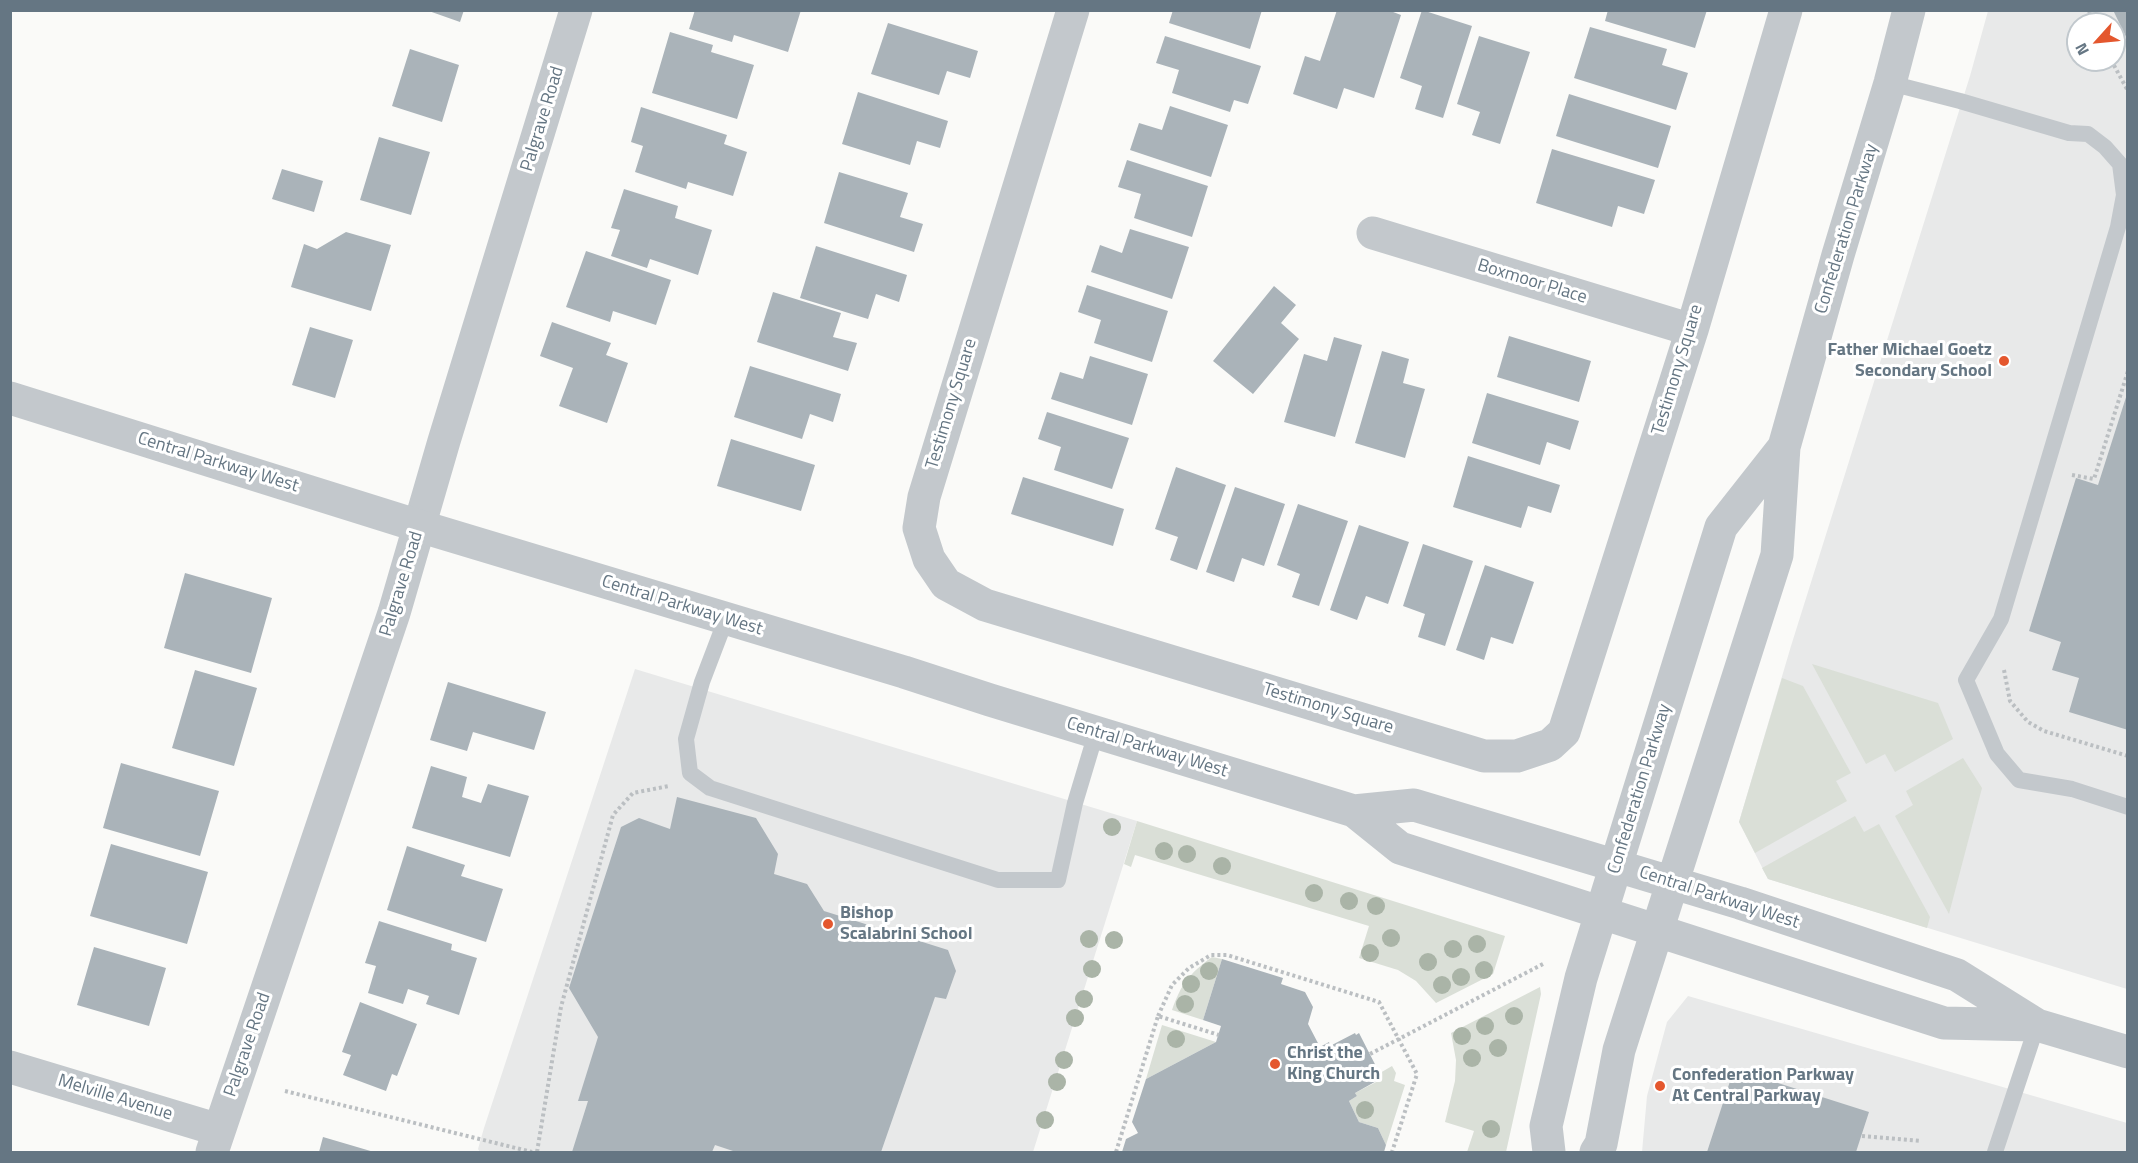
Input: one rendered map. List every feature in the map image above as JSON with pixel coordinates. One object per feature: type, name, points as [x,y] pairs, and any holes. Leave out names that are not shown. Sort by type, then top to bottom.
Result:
[{"type":"street","name":"Palgrave Road","points":[[215,1141],[394,613],[576,10]]},
{"type":"street","name":"Testimony Square","points":[[1073,10],[924,497],[919,528],[929,559],[946,584],[985,605],[1484,756],[1517,756],[1550,745],[1564,732],[1692,330],[1786,10]]},
{"type":"street","name":"Confederation Parkway","points":[[1596,1152],[1601,1143],[1619,1050],[1777,555],[1785,447],[1838,255],[1910,10]]},
{"type":"street","name":"Boxmoor Place","points":[[1373,233],[1692,330]]},
{"type":"street","name":"Central Parkway West","points":[[10,399],[1354,811],[1400,848],[1944,1023],[2037,1025]]},
{"type":"street","name":"Confederation Parkway","points":[[1550,1152],[1546,1126],[1581,978],[1721,527],[1785,447]]},
{"type":"street","name":"Central Parkway West","points":[[1354,811],[1414,805],[1674,883],[1957,975],[2037,1025],[2127,1052]]},
{"type":"street","name":"Melville Avenue","points":[[10,1067],[215,1141]]},
{"type":"lane","points":[[1890,83],[1960,101],[2068,134],[2088,134],[2105,147],[2120,164],[2124,195],[2118,227],[2029,527],[2001,619],[1966,680],[1997,754],[2019,780],[2072,789],[2127,807]]},
{"type":"lane","points":[[726,619],[702,682],[686,739],[690,773],[710,788],[998,880],[1058,880],[1075,803],[1096,732]]},
{"type":"lane","points":[[1995,1152],[2037,1025]]},
{"type":"path","points":[[2117,72],[2127,91]]},
{"type":"path","points":[[2068,474],[2094,479],[2127,371]]},
{"type":"path","points":[[2006,662],[2004,671],[2010,701],[2028,722],[2044,731],[2127,756]]},
{"type":"path","points":[[537,1152],[561,1007],[613,815],[633,793],[669,787],[690,773]]},
{"type":"path","points":[[1116,1152],[1158,1016],[1172,985],[1190,968],[1211,955],[1227,955],[1378,1002],[1417,1074],[1392,1152]]},
{"type":"path","points":[[1370,1054],[1543,964]]},
{"type":"path","points":[[1158,1016],[1219,1035]]},
{"type":"path","points":[[285,1091],[532,1152]]},
{"type":"path","points":[[1862,1136],[1921,1141]]},
{"type":"shaded area","name":"Father Michael Goetz Secondary School","points":[[1988,11],[2127,11],[2127,989],[1768,879],[1739,822],[1791,646],[1970,76]]},
{"type":"shaded area","points":[[1812,664],[1938,703],[1953,739],[1895,772],[1885,754],[1866,764]]},
{"type":"shaded area","name":"Bishop Scalabrini School","points":[[635,669],[1137,821],[1033,1152],[480,1152],[478,1149],[484,1128]]},
{"type":"shaded area","points":[[1782,678],[1803,686],[1851,773],[1836,781],[1847,801],[1755,853],[1739,822]]},
{"type":"shaded area","points":[[1963,758],[1982,788],[1949,914],[1895,816],[1913,805],[1906,791]]},
{"type":"shaded area","points":[[1855,816],[1864,832],[1879,824],[1930,917],[1927,928],[1768,879],[1762,868]]},
{"type":"shaded area","points":[[1137,821],[1505,936],[1493,974],[1436,1003],[1416,981],[1398,970],[1359,958],[1369,926],[1135,855],[1131,867],[1124,864]]},
{"type":"shaded area","points":[[1212,957],[1222,959],[1203,1020],[1172,1010],[1187,980]]},
{"type":"shaded area","points":[[1540,987],[1541,994],[1506,1152],[1467,1152],[1474,1131],[1445,1122],[1455,1081],[1456,1060],[1451,1033]]},
{"type":"shaded area","points":[[1688,996],[2127,1123],[2127,1152],[1642,1152],[1647,1096],[1667,1022]]},
{"type":"shaded area","points":[[1162,1025],[1216,1042],[1146,1079]]},
{"type":"shaded area","points":[[1392,1066],[1396,1073],[1394,1081],[1405,1085],[1386,1145],[1378,1128],[1359,1122],[1349,1101],[1357,1096],[1355,1093],[1380,1080],[1380,1073]]},
{"type":"building","points":[[426,10],[464,10],[460,22]]},
{"type":"building","points":[[695,10],[801,10],[788,52],[734,35],[732,42],[689,29]]},
{"type":"building","points":[[1173,10],[1262,10],[1250,49],[1169,23]]},
{"type":"building","points":[[1337,10],[1388,10],[1401,15],[1374,98],[1344,88],[1337,109],[1293,94],[1305,56],[1320,61]]},
{"type":"building","points":[[1422,10],[1472,26],[1443,118],[1415,109],[1422,86],[1400,78]]},
{"type":"building","points":[[1608,10],[1707,10],[1695,48],[1605,21]]},
{"type":"building","points":[[2113,10],[2128,10],[2128,41],[2126,12],[2114,12]]},
{"type":"building","points":[[888,23],[978,51],[970,78],[947,71],[939,95],[871,74]]},
{"type":"building","points":[[1590,27],[1667,49],[1662,65],[1688,73],[1676,110],[1574,78]]},
{"type":"building","points":[[670,32],[713,45],[711,52],[754,65],[737,119],[652,93]]},
{"type":"building","points":[[1165,36],[1261,66],[1248,104],[1234,100],[1230,112],[1172,93],[1179,70],[1156,63]]},
{"type":"building","points":[[1479,36],[1530,52],[1500,144],[1472,135],[1480,112],[1457,104]]},
{"type":"building","points":[[410,49],[459,65],[442,122],[392,106]]},
{"type":"building","points":[[858,92],[948,121],[940,148],[917,141],[910,165],[842,144]]},
{"type":"building","points":[[1569,94],[1671,126],[1658,168],[1556,136]]},
{"type":"building","points":[[1170,106],[1228,125],[1211,177],[1130,150],[1139,123],[1162,130]]},
{"type":"building","points":[[641,107],[727,135],[724,144],[747,152],[733,196],[688,182],[686,189],[635,172],[643,146],[631,142]]},
{"type":"building","points":[[379,137],[430,152],[411,215],[360,200]]},
{"type":"building","points":[[1552,149],[1655,180],[1644,214],[1618,206],[1612,227],[1536,203]]},
{"type":"building","points":[[1127,160],[1208,186],[1192,237],[1134,218],[1141,194],[1118,187]]},
{"type":"building","points":[[282,169],[323,181],[314,212],[272,199]]},
{"type":"building","points":[[839,172],[908,193],[900,217],[923,224],[914,252],[824,223]]},
{"type":"building","points":[[624,189],[678,206],[675,218],[712,230],[698,275],[650,259],[647,268],[611,256],[620,230],[611,228]]},
{"type":"building","points":[[1130,229],[1189,247],[1172,299],[1091,272],[1100,245],[1122,253]]},
{"type":"building","points":[[346,232],[391,245],[371,311],[291,287],[304,244],[317,249]]},
{"type":"building","points":[[816,246],[907,275],[899,302],[876,294],[868,319],[800,298]]},
{"type":"building","points":[[586,251],[671,280],[656,325],[613,311],[610,322],[566,307]]},
{"type":"building","points":[[1087,285],[1168,311],[1152,362],[1094,343],[1101,320],[1078,312]]},
{"type":"building","points":[[1274,286],[1296,305],[1281,323],[1299,339],[1253,394],[1213,361]]},
{"type":"building","points":[[773,292],[841,313],[833,337],[857,343],[848,371],[757,342]]},
{"type":"building","points":[[552,322],[611,343],[606,355],[628,363],[607,423],[559,406],[573,368],[540,356]]},
{"type":"building","points":[[310,327],[353,340],[335,398],[292,385]]},
{"type":"building","points":[[1509,336],[1591,361],[1579,402],[1497,377]]},
{"type":"building","points":[[1334,337],[1362,345],[1335,437],[1284,422],[1304,354],[1327,361]]},
{"type":"building","points":[[1382,351],[1409,359],[1403,383],[1425,389],[1405,458],[1355,443]]},
{"type":"building","points":[[1090,356],[1148,374],[1132,425],[1051,399],[1060,372],[1083,379]]},
{"type":"building","points":[[750,366],[841,394],[833,422],[810,414],[802,439],[734,417]]},
{"type":"building","points":[[2128,391],[2128,730],[2069,712],[2079,678],[2052,670],[2061,642],[2029,631],[2076,478],[2098,485]]},
{"type":"building","points":[[1487,393],[1579,421],[1570,450],[1547,442],[1540,465],[1472,443]]},
{"type":"building","points":[[1047,412],[1129,438],[1112,489],[1054,470],[1061,447],[1038,439]]},
{"type":"building","points":[[731,439],[815,465],[801,511],[717,486]]},
{"type":"building","points":[[1468,456],[1560,485],[1551,513],[1528,506],[1521,528],[1453,507]]},
{"type":"building","points":[[1176,467],[1226,485],[1197,570],[1170,560],[1178,537],[1155,529]]},
{"type":"building","points":[[1023,477],[1124,509],[1113,546],[1011,514]]},
{"type":"building","points":[[1235,487],[1285,504],[1264,566],[1242,558],[1234,582],[1206,572]]},
{"type":"building","points":[[1298,504],[1348,521],[1319,606],[1292,597],[1300,574],[1277,565]]},
{"type":"building","points":[[1359,525],[1409,542],[1388,604],[1366,596],[1357,620],[1330,610]]},
{"type":"building","points":[[1423,544],[1473,561],[1445,646],[1418,637],[1425,614],[1403,606]]},
{"type":"building","points":[[1485,565],[1534,582],[1513,644],[1491,637],[1484,660],[1456,650]]},
{"type":"building","points":[[185,573],[272,598],[251,673],[164,648]]},
{"type":"building","points":[[195,670],[257,688],[234,766],[172,748]]},
{"type":"building","points":[[448,682],[546,712],[534,750],[473,732],[467,751],[430,740]]},
{"type":"building","points":[[121,763],[219,791],[200,856],[103,828]]},
{"type":"building","points":[[431,766],[467,777],[462,797],[481,803],[488,784],[529,796],[510,857],[412,828]]},
{"type":"building","points":[[677,797],[756,818],[778,854],[774,874],[807,884],[824,911],[948,950],[956,971],[946,999],[935,997],[881,1152],[736,1152],[715,1145],[712,1152],[572,1152],[588,1101],[578,1101],[598,1037],[569,988],[621,827],[639,818],[670,829]]},
{"type":"building","points":[[111,844],[208,872],[187,944],[90,916]]},
{"type":"building","points":[[407,846],[465,865],[461,876],[503,889],[486,942],[387,910]]},
{"type":"building","points":[[379,921],[452,944],[451,950],[477,958],[459,1015],[426,1004],[429,996],[408,989],[403,1004],[368,993],[376,966],[365,963]]},
{"type":"building","points":[[94,947],[166,968],[149,1026],[77,1005]]},
{"type":"building","name":"Christ the King Church","points":[[1222,959],[1283,978],[1281,984],[1305,992],[1313,1007],[1308,1024],[1320,1047],[1329,1042],[1330,1046],[1359,1033],[1381,1076],[1380,1079],[1355,1093],[1357,1096],[1349,1101],[1359,1122],[1378,1128],[1386,1145],[1384,1152],[1122,1152],[1126,1139],[1138,1133],[1132,1122],[1146,1079],[1216,1042],[1221,1026],[1203,1020]]},
{"type":"building","points":[[360,1002],[417,1024],[397,1076],[392,1074],[386,1091],[343,1075],[351,1055],[342,1052]]},
{"type":"building","points":[[1734,1069],[1869,1112],[1856,1152],[1707,1152]]},
{"type":"building","points":[[323,1137],[374,1152],[319,1152]]},
{"type":"place","name":"Father Michael Goetz Secondary School","points":[[2004,361]]},
{"type":"place","name":"Bishop Scalabrini School","points":[[828,924]]},
{"type":"place","name":"Christ the King Church","points":[[1275,1064]]},
{"type":"place","name":"Confederation Parkway At Central Parkway","points":[[1660,1086]]}]
